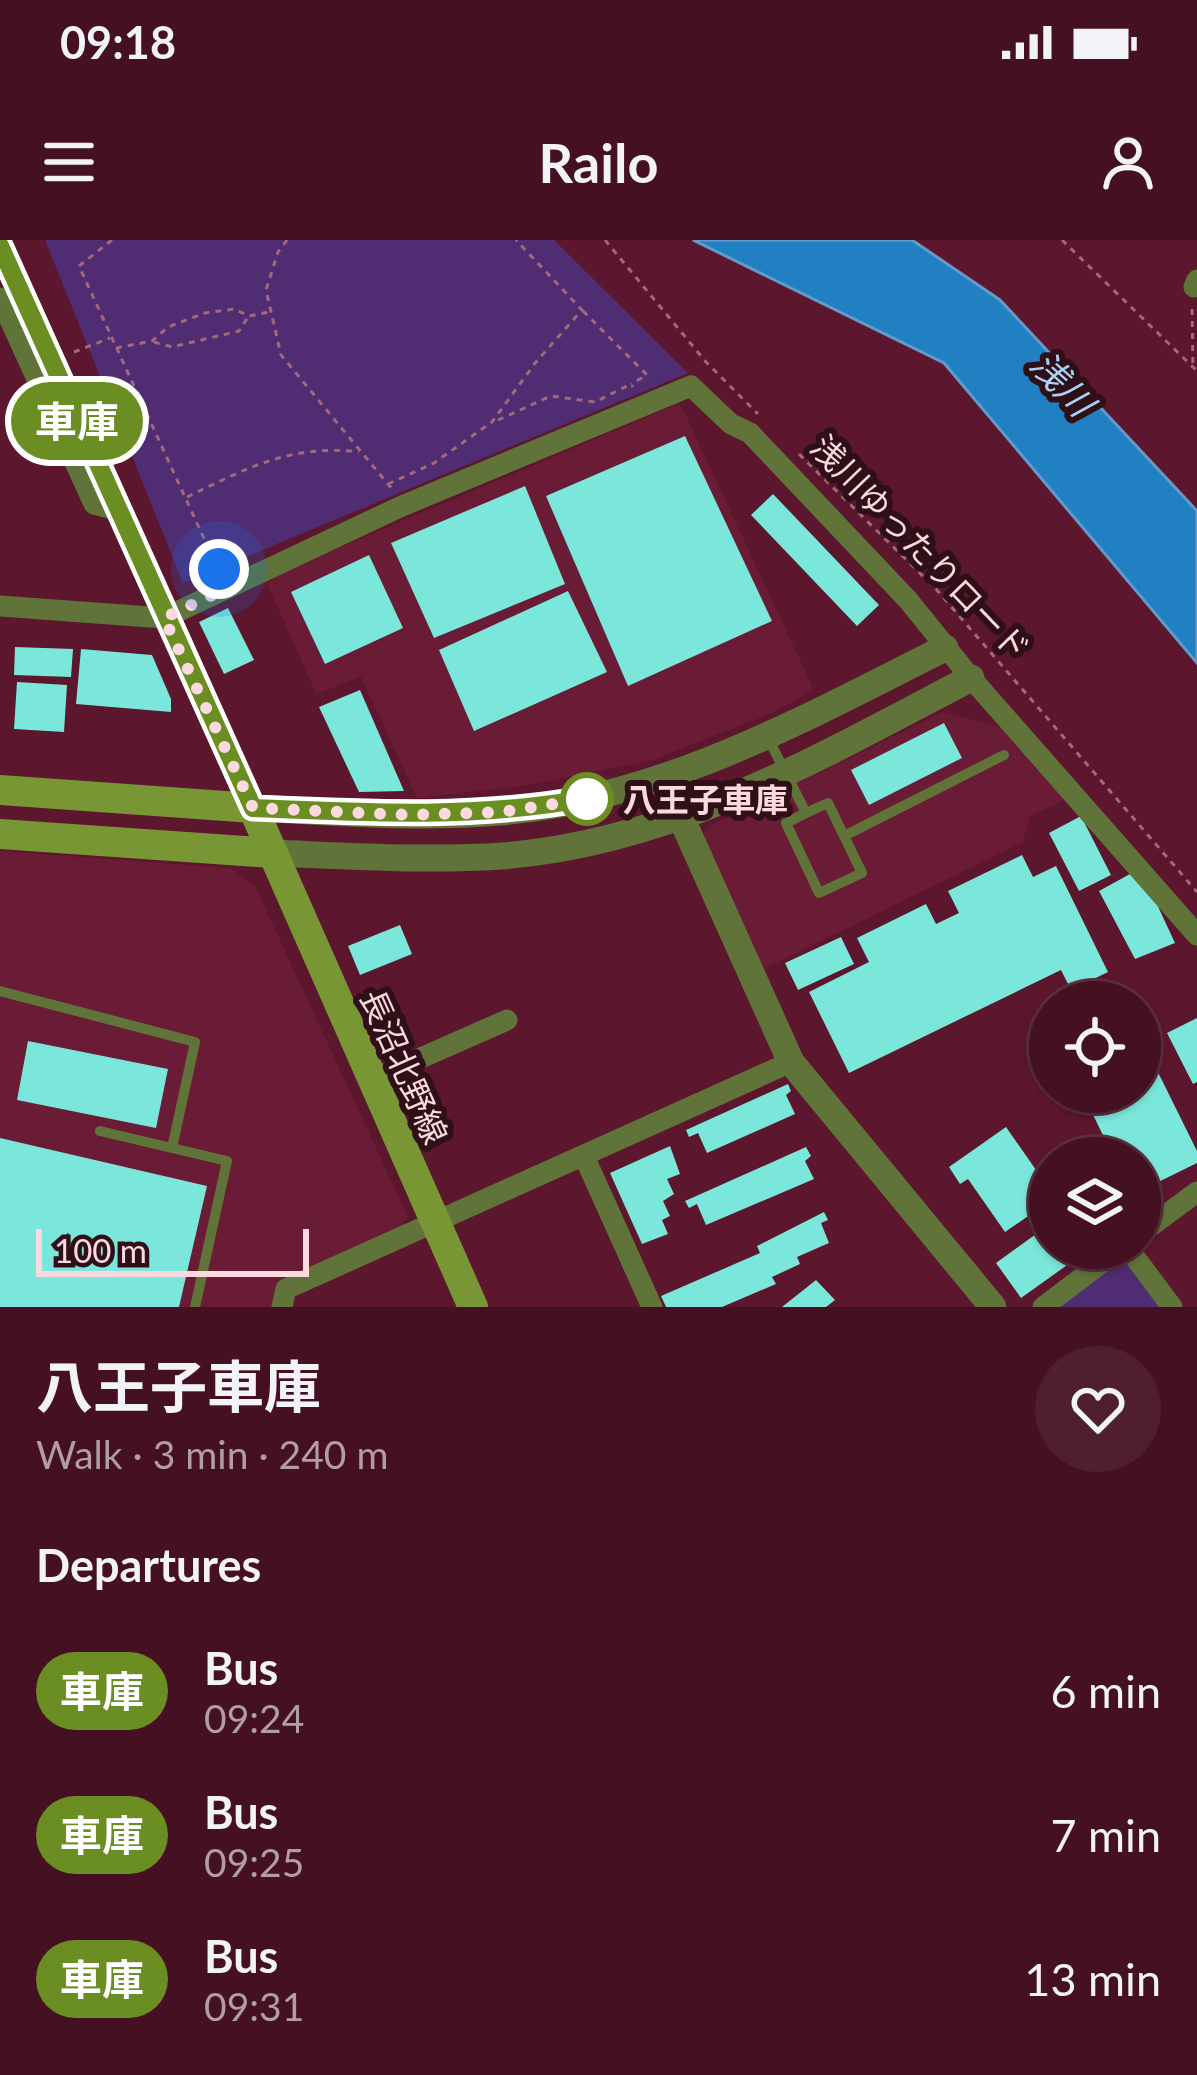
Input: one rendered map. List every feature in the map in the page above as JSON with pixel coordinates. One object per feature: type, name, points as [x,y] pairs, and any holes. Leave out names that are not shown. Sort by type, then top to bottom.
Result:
[{"type":"main road","points":[[0,790],[253,808]]},
{"type":"main road","points":[[166,844],[180,830],[177,810],[168,802]]},
{"type":"main road","name":"長沼北野線","points":[[253,808],[473,1307]]},
{"type":"main road","points":[[0,833],[272,853]]},
{"type":"street","points":[[0,246],[253,808],[501,812],[589,798],[664,778],[768,738],[945,647]]},
{"type":"street","points":[[0,298],[94,504],[117,510]]},
{"type":"street","points":[[0,606],[164,618],[402,506],[691,386],[731,424],[750,433],[908,600],[1197,935]]},
{"type":"street","points":[[272,853],[505,856],[602,838],[680,818],[786,775],[971,678]]},
{"type":"street","points":[[664,778],[791,1062],[993,1307]]},
{"type":"street","points":[[501,812],[505,856]]},
{"type":"street","points":[[354,856],[345,836],[347,825],[359,813]]},
{"type":"street","points":[[371,1080],[507,1020]]},
{"type":"street","points":[[282,1307],[286,1289],[791,1062]]},
{"type":"street","points":[[584,1156],[652,1307]]},
{"type":"street","points":[[1161,1219],[1197,1192]]},
{"type":"street","points":[[1043,1307],[1095,1269]]},
{"type":"street","points":[[1141,1269],[1172,1307]]},
{"type":"lane","points":[[768,738],[806,813]]},
{"type":"lane","points":[[844,836],[1004,755]]},
{"type":"lane","points":[[828,803],[862,873],[819,893],[786,823],[806,813],[828,803]]},
{"type":"lane","points":[[0,991],[195,1042],[172,1148]]},
{"type":"lane","points":[[100,1131],[227,1161],[195,1307]]},
{"type":"path","points":[[112,240],[79,266],[212,560],[231,586]]},
{"type":"path","points":[[287,240],[278,252],[266,290],[280,355],[402,506]]},
{"type":"path","points":[[388,484],[434,463],[493,422],[551,396],[595,402],[647,375],[516,240]]},
{"type":"path","name":"浅川ゆったりロード","points":[[605,240],[706,362],[769,424]]},
{"type":"path","points":[[1062,240],[1195,369]]},
{"type":"path","points":[[1195,284],[1195,369]]},
{"type":"path","points":[[152,341],[168,327],[205,314],[234,309],[249,316],[271,311]]},
{"type":"path","points":[[493,422],[536,362],[582,310]]},
{"type":"path","points":[[116,348],[152,341],[172,347],[239,331],[249,316]]},
{"type":"path","points":[[51,362],[111,338]]},
{"type":"path","points":[[631,384],[644,404]]},
{"type":"path","name":"浅川ゆったりロード","points":[[786,441],[951,605],[1197,892]]},
{"type":"path","points":[[184,498],[266,459],[323,448],[361,452]]},
{"type":"shaded area","points":[[45,240],[554,240],[688,373],[183,583]]},
{"type":"shaded area","points":[[680,403],[814,690],[770,714],[653,760],[523,786],[417,798],[361,677],[316,694],[265,579]]},
{"type":"shaded area","points":[[943,712],[1003,728],[1067,799],[1030,816],[1023,842],[764,969],[703,835],[707,827]]},
{"type":"shaded area","points":[[0,851],[230,868],[255,886],[408,1217],[400,1227],[278,1282],[273,1307],[0,1307]]},
{"type":"shaded area","points":[[1093,1269],[1139,1269],[1172,1307],[1043,1307]]},
{"type":"water","name":"浅川","points":[[693,240],[912,240],[1000,300],[1197,511],[1197,663],[944,363]]},
{"type":"building","points":[[685,436],[772,621],[628,686],[546,496]]},
{"type":"building","points":[[525,486],[565,584],[434,638],[391,543]]},
{"type":"building","points":[[773,494],[879,605],[857,626],[751,515]]},
{"type":"building","points":[[369,555],[403,628],[325,664],[291,592]]},
{"type":"building","points":[[568,591],[607,672],[474,731],[439,650]]},
{"type":"building","points":[[228,608],[254,660],[224,674],[199,622]]},
{"type":"building","points":[[15,647],[73,649],[71,677],[14,675]]},
{"type":"building","points":[[81,649],[152,655],[171,699],[171,712],[76,704]]},
{"type":"building","points":[[17,682],[67,685],[64,732],[14,729]]},
{"type":"building","points":[[360,690],[404,791],[359,792],[319,707]]},
{"type":"building","points":[[944,723],[962,758],[869,805],[851,770]]},
{"type":"building","points":[[1081,816],[1111,875],[1079,891],[1049,833]]},
{"type":"building","points":[[1022,855],[1033,877],[1056,866],[1108,972],[1090,981],[1066,981],[1061,970],[1029,981],[1029,986],[849,1073],[809,992],[869,962],[857,938],[926,904],[936,924],[959,913],[948,891]]},
{"type":"building","points":[[1130,874],[1155,900],[1175,943],[1135,959],[1099,891]]},
{"type":"building","points":[[400,925],[412,954],[360,975],[348,946]]},
{"type":"building","points":[[841,937],[854,964],[798,990],[785,963]]},
{"type":"building","points":[[1197,1018],[1197,1082],[1193,1084],[1167,1033]]},
{"type":"building","points":[[28,1041],[168,1069],[156,1128],[17,1100]]},
{"type":"building","points":[[1161,1078],[1197,1151],[1197,1163],[1161,1181],[1161,1137],[1104,1137],[1092,1113],[1161,1113]]},
{"type":"building","points":[[788,1084],[791,1091],[786,1095],[795,1114],[707,1153],[698,1133],[689,1137],[686,1130]]},
{"type":"building","points":[[1006,1127],[1029,1160],[1029,1215],[1005,1232],[968,1179],[960,1184],[949,1167]]},
{"type":"building","points":[[0,1138],[207,1186],[179,1307],[0,1307]]},
{"type":"building","points":[[670,1146],[680,1174],[667,1179],[674,1194],[663,1201],[670,1216],[662,1220],[668,1234],[642,1244],[610,1173]]},
{"type":"building","points":[[806,1147],[811,1156],[805,1161],[814,1179],[706,1225],[697,1204],[689,1208],[685,1201]]},
{"type":"building","points":[[824,1212],[828,1220],[821,1223],[829,1243],[797,1257],[800,1264],[772,1277],[776,1284],[722,1307],[666,1307],[661,1296],[760,1253],[757,1246]]},
{"type":"building","points":[[1029,1239],[1029,1269],[1062,1269],[1021,1298],[996,1263]]},
{"type":"building","points":[[816,1280],[835,1300],[826,1307],[782,1307]]},
{"type":"bus line","name":"車庫","points":[[0,246],[253,808],[410,815],[501,812],[589,798]]},
{"type":"place","name":"八王子車庫","points":[[587,799]]},
{"type":"route","points":[[219,569],[231,586],[164,618],[253,808],[410,815],[501,812],[587,799]]}]
